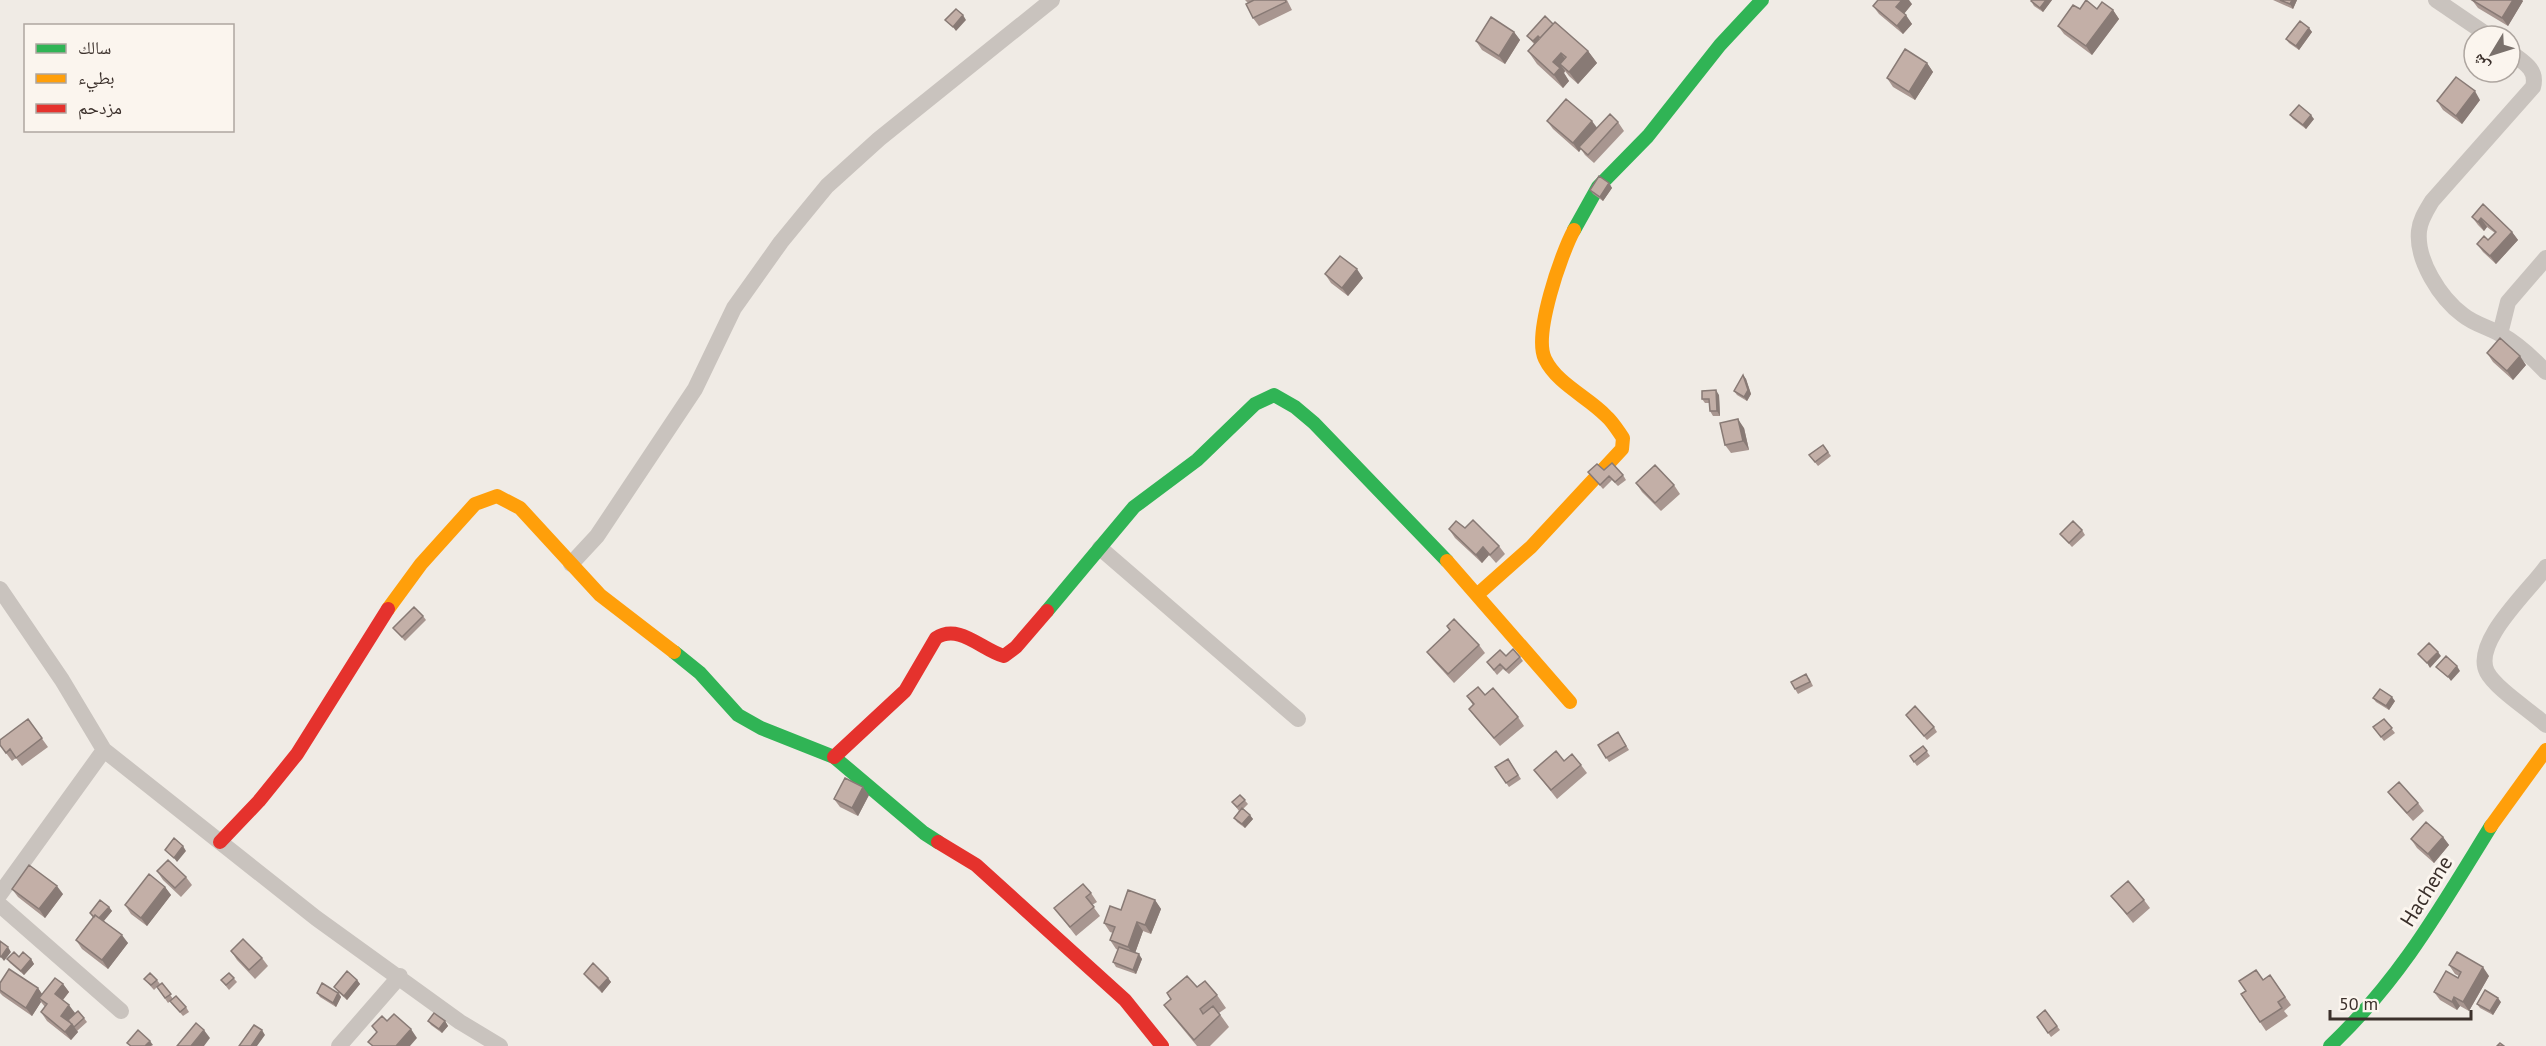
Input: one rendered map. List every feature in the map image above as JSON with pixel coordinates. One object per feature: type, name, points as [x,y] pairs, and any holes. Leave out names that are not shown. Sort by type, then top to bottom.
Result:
[{"type":"street","points":[[571,564],[597,536],[695,389],[734,308],[781,242],[827,186],[879,139],[1052,0]]},
{"type":"street","points":[[1478,594],[1531,547],[1622,448],[1623,438],[1607,416],[1558,376],[1544,358],[1542,328],[1563,250],[1598,187],[1648,136],[1720,45],[1762,0]]},
{"type":"street","points":[[2436,0],[2471,24]]},
{"type":"street","points":[[2522,61],[2535,74],[2533,87],[2432,201],[2422,217],[2419,232],[2422,255],[2441,293],[2464,317],[2500,334],[2527,351],[2546,372]]},
{"type":"street","points":[[2500,334],[2508,302],[2546,258]]},
{"type":"street","points":[[834,757],[887,710],[914,679],[931,643],[943,633],[953,632],[991,654],[1004,656],[1055,603],[1134,507],[1197,460],[1255,404],[1274,395],[1292,402],[1369,478],[1478,594],[1570,702]]},
{"type":"street","points":[[220,842],[259,801],[297,754],[389,607],[421,564],[475,504],[497,496],[520,508],[600,595],[700,673],[738,715],[761,728],[834,757],[924,833],[976,865],[1125,1000],[1162,1046]]},
{"type":"street","points":[[1100,548],[1298,718]]},
{"type":"street","points":[[2546,567],[2487,643],[2483,659],[2488,673],[2546,725]]},
{"type":"street","points":[[0,590],[62,680],[104,750],[316,918],[400,976],[460,1022],[500,1046]]},
{"type":"street","points":[[0,894],[104,750]]},
{"type":"street","name":"Hachene","points":[[2330,1046],[2350,1029],[2390,986],[2443,906],[2496,818],[2546,750]]},
{"type":"street","points":[[0,905],[121,1011]]},
{"type":"street","points":[[339,1046],[400,976]]},
{"type":"building","points":[[1254,0],[1285,0],[1286,2],[1253,18],[1246,4]]},
{"type":"building","points":[[1878,0],[1902,0],[1896,7],[1906,15],[1897,26],[1873,6]]},
{"type":"building","points":[[2032,0],[2046,0],[2040,8]]},
{"type":"building","points":[[2086,0],[2097,9],[2102,2],[2113,10],[2086,46],[2058,26],[2073,5],[2080,9]]},
{"type":"building","points":[[2280,0],[2292,0],[2290,4]]},
{"type":"building","points":[[2472,0],[2513,0],[2502,18]]},
{"type":"building","points":[[956,9],[963,15],[953,27],[945,20]]},
{"type":"building","points":[[1545,16],[1553,24],[1540,38],[1538,36],[1533,41],[1527,36]]},
{"type":"building","points":[[1491,17],[1514,32],[1499,56],[1476,41]]},
{"type":"building","points":[[2300,21],[2309,28],[2296,46],[2286,39]]},
{"type":"building","points":[[1555,22],[1588,51],[1569,72],[1560,64],[1566,57],[1561,53],[1553,62],[1560,68],[1554,75],[1528,51]]},
{"type":"building","points":[[1905,49],[1927,63],[1909,92],[1887,78]]},
{"type":"building","points":[[2456,77],[2462,84],[2475,91],[2456,116],[2437,101]]},
{"type":"building","points":[[1566,99],[1592,121],[1573,143],[1547,121]]},
{"type":"building","points":[[2299,105],[2311,115],[2303,125],[2290,115]]},
{"type":"building","points":[[1610,114],[1618,122],[1588,155],[1579,147]]},
{"type":"building","points":[[1599,176],[1609,183],[1600,197],[1590,190]]},
{"type":"building","points":[[2483,204],[2512,232],[2490,256],[2477,244],[2484,236],[2488,240],[2496,232],[2481,218],[2478,222],[2472,217]]},
{"type":"building","points":[[1340,256],[1357,269],[1342,288],[1325,274]]},
{"type":"building","points":[[2500,338],[2520,356],[2507,371],[2487,353]]},
{"type":"building","points":[[1743,375],[1748,390],[1744,397],[1734,391]]},
{"type":"building","points":[[1716,390],[1717,411],[1710,411],[1709,399],[1702,399],[1702,391]]},
{"type":"building","points":[[1738,419],[1743,441],[1725,445],[1720,423]]},
{"type":"building","points":[[1823,445],[1828,452],[1815,462],[1809,455]]},
{"type":"building","points":[[1612,463],[1623,475],[1615,482],[1609,476],[1600,485],[1588,472],[1597,464],[1604,470]]},
{"type":"building","points":[[1655,465],[1674,485],[1655,503],[1636,483]]},
{"type":"building","points":[[1473,520],[1499,546],[1490,555],[1483,547],[1476,555],[1449,529],[1456,521],[1465,528]]},
{"type":"building","points":[[2073,521],[2082,530],[2069,543],[2060,534]]},
{"type":"building","points":[[414,607],[423,616],[402,637],[393,628]]},
{"type":"building","points":[[1454,619],[1479,645],[1448,674],[1427,652],[1450,630],[1447,626]]},
{"type":"building","points":[[2429,643],[2438,652],[2427,663],[2418,654]]},
{"type":"building","points":[[1513,649],[1520,657],[1506,670],[1500,664],[1494,670],[1487,662],[1500,650],[1506,656]]},
{"type":"building","points":[[2446,656],[2457,666],[2448,677],[2436,667]]},
{"type":"building","points":[[1806,674],[1810,682],[1795,689],[1791,682]]},
{"type":"building","points":[[1478,687],[1485,695],[1493,688],[1518,717],[1494,738],[1469,709],[1474,704],[1467,696]]},
{"type":"building","points":[[2380,689],[2392,697],[2386,706],[2373,698]]},
{"type":"building","points":[[1915,706],[1934,727],[1924,736],[1906,715]]},
{"type":"building","points":[[28,719],[42,738],[16,758],[10,749],[6,753],[0,745],[0,740]]},
{"type":"building","points":[[2384,719],[2392,728],[2381,737],[2373,727]]},
{"type":"building","points":[[1618,732],[1626,746],[1606,758],[1598,745]]},
{"type":"building","points":[[1923,746],[1927,751],[1914,762],[1910,756]]},
{"type":"building","points":[[1556,751],[1564,761],[1572,754],[1581,765],[1551,790],[1534,770]]},
{"type":"building","points":[[1508,759],[1518,775],[1506,783],[1495,767]]},
{"type":"building","points":[[845,778],[863,787],[852,808],[834,799]]},
{"type":"building","points":[[2399,782],[2418,803],[2407,813],[2388,792]]},
{"type":"building","points":[[1240,795],[1245,800],[1237,807],[1232,802]]},
{"type":"building","points":[[1242,808],[1250,815],[1242,824],[1234,818]]},
{"type":"building","points":[[2426,822],[2443,837],[2428,854],[2411,839]]},
{"type":"building","points":[[174,838],[183,846],[174,858],[165,850]]},
{"type":"building","points":[[168,860],[186,877],[175,888],[157,871]]},
{"type":"building","points":[[29,865],[57,886],[39,909],[12,889]]},
{"type":"building","points":[[149,874],[165,887],[141,918],[125,905]]},
{"type":"building","points":[[2128,881],[2144,900],[2127,914],[2111,896]]},
{"type":"building","points":[[1083,884],[1091,893],[1086,897],[1094,907],[1070,927],[1054,908]]},
{"type":"building","points":[[1128,890],[1155,900],[1145,925],[1137,922],[1128,947],[1110,940],[1115,927],[1104,923],[1110,906],[1121,910]]},
{"type":"building","points":[[100,900],[109,907],[99,918],[95,915],[94,917],[90,913]]},
{"type":"building","points":[[95,915],[122,935],[102,960],[76,940]]},
{"type":"building","points":[[243,939],[262,958],[249,970],[231,951]]},
{"type":"building","points":[[0,941],[8,947],[1,957],[0,956]]},
{"type":"building","points":[[1119,947],[1139,954],[1133,970],[1113,962]]},
{"type":"building","points":[[14,952],[19,957],[23,952],[31,959],[21,971],[7,959]]},
{"type":"building","points":[[2457,952],[2483,967],[2463,1002],[2454,997],[2452,1002],[2434,992],[2446,971],[2458,978],[2461,972],[2449,965]]},
{"type":"building","points":[[593,963],[608,978],[599,988],[584,974]]},
{"type":"building","points":[[9,969],[38,988],[26,1008],[0,990],[0,983]]},
{"type":"building","points":[[2256,970],[2263,980],[2270,975],[2285,997],[2278,1002],[2282,1008],[2260,1022],[2241,994],[2246,991],[2239,981]]},
{"type":"building","points":[[347,971],[357,980],[344,996],[334,987]]},
{"type":"building","points":[[150,973],[157,980],[151,985],[144,979]]},
{"type":"building","points":[[229,973],[234,978],[226,985],[221,980]]},
{"type":"building","points":[[1187,976],[1197,987],[1205,981],[1217,995],[1200,1009],[1203,1014],[1213,1006],[1220,1015],[1194,1040],[1164,1005],[1171,999],[1167,993]]},
{"type":"building","points":[[55,978],[63,984],[55,994],[69,1005],[61,1016],[72,1024],[65,1032],[41,1012],[47,1004],[39,998]]},
{"type":"building","points":[[162,983],[171,994],[165,998],[157,987]]},
{"type":"building","points":[[322,983],[338,993],[333,1003],[317,993]]},
{"type":"building","points":[[2485,990],[2498,998],[2490,1011],[2477,1004]]},
{"type":"building","points":[[176,996],[186,1007],[180,1012],[170,1001]]},
{"type":"building","points":[[2045,1010],[2057,1026],[2048,1033],[2037,1017]]},
{"type":"building","points":[[78,1011],[84,1018],[74,1027],[68,1020]]},
{"type":"building","points":[[434,1013],[445,1021],[439,1029],[428,1021]]},
{"type":"building","points":[[394,1014],[411,1029],[396,1046],[373,1046],[368,1042],[377,1032],[372,1026],[382,1016],[387,1021]]},
{"type":"building","points":[[196,1023],[204,1030],[191,1046],[177,1046]]},
{"type":"building","points":[[254,1025],[262,1030],[251,1046],[239,1046]]},
{"type":"building","points":[[138,1030],[150,1041],[145,1046],[131,1046],[127,1043]]},
{"type":"traffic: fast","points":[[1574,230],[1598,187],[1648,136],[1720,45],[1762,0]]},
{"type":"traffic: fast","points":[[1047,611],[1134,507],[1197,460],[1255,404],[1274,395],[1295,407],[1314,423],[1447,561]]},
{"type":"traffic: fast","points":[[674,652],[700,673],[738,715],[761,728],[834,757],[924,833],[938,842]]},
{"type":"traffic: fast","points":[[2330,1046],[2355,1021],[2399,969],[2437,914],[2491,826]]},
{"type":"traffic: slow","points":[[1478,594],[1531,547],[1622,449],[1623,438],[1609,418],[1557,376],[1545,359],[1542,348],[1545,314],[1550,294],[1574,230]]},
{"type":"traffic: slow","points":[[388,609],[421,564],[475,504],[497,496],[520,508],[600,595],[674,652]]},
{"type":"traffic: slow","points":[[1447,561],[1570,702]]},
{"type":"traffic: slow","points":[[2491,826],[2546,750]]},
{"type":"traffic: jam","points":[[220,842],[259,801],[297,754],[388,609]]},
{"type":"traffic: jam","points":[[834,757],[905,691],[936,638],[945,634],[962,636],[1004,656],[1016,647],[1047,611]]},
{"type":"traffic: jam","points":[[938,842],[976,865],[1125,1000],[1162,1046]]}]
